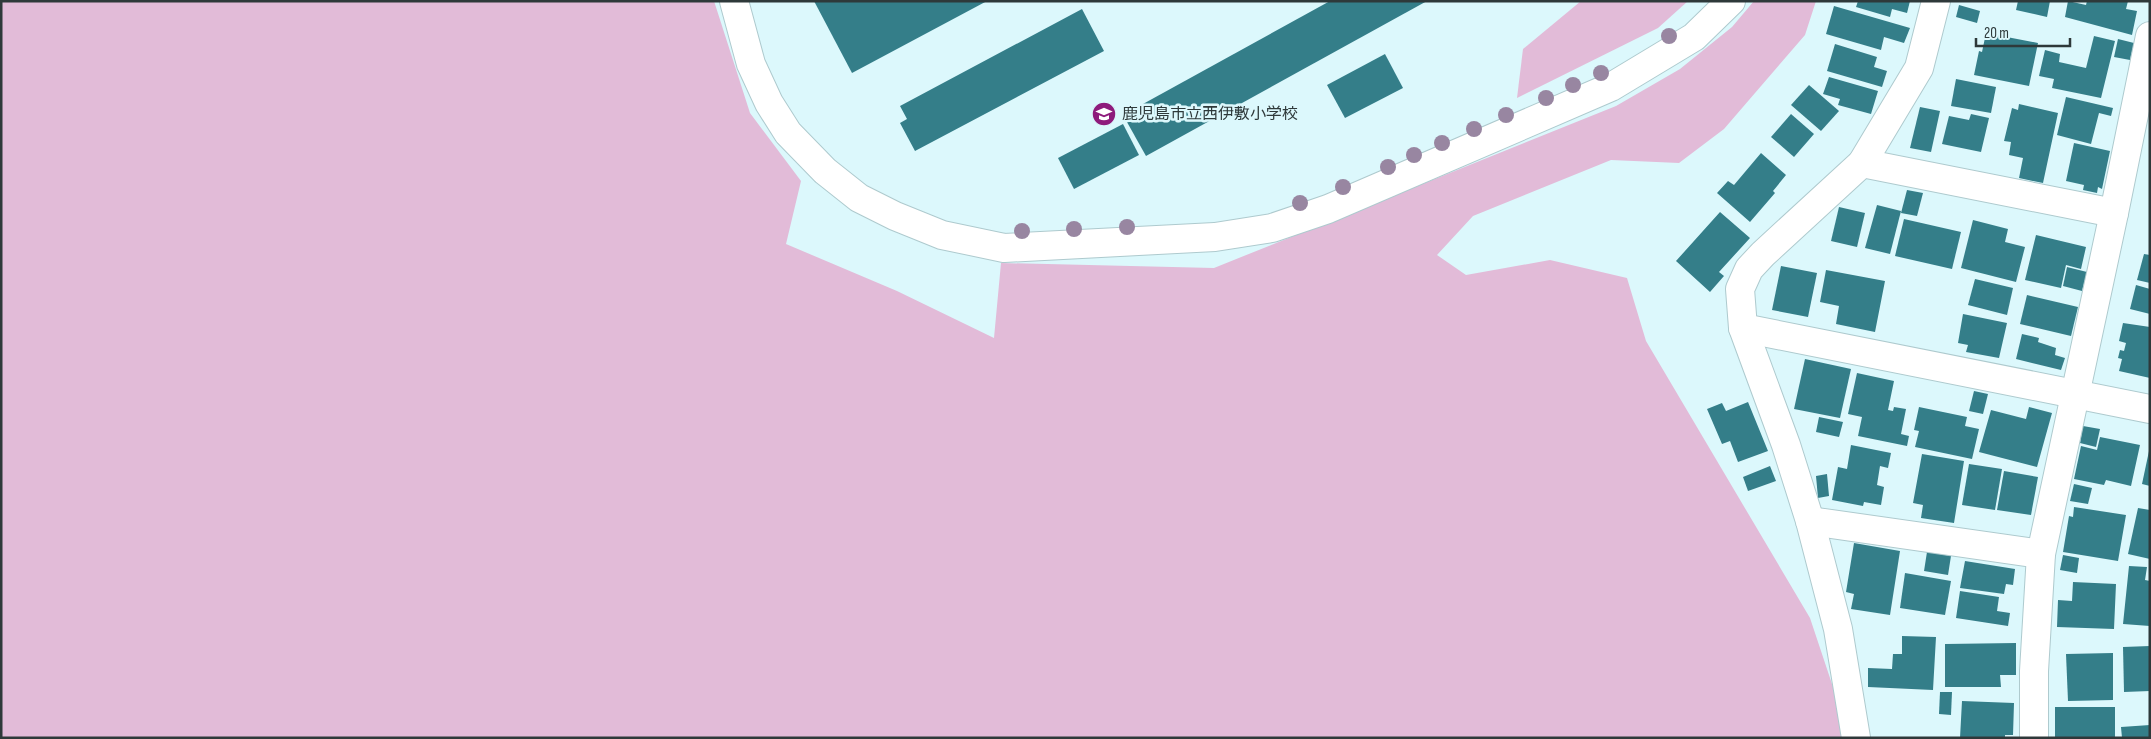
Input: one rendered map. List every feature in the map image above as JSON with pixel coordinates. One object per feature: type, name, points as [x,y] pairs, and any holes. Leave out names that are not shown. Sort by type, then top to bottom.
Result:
[{"type":"street","points":[[734,1],[751,64],[769,103],[788,133],[825,171],[859,198],[895,216],[942,235],[1004,248],[1215,237],[1272,228],[1328,209],[1611,87],[1694,38],[1731,1]]},
{"type":"street","points":[[1856,738],[1838,629],[1810,521],[1786,445],[1743,328],[1740,289],[1749,269],[1763,254],[1862,163],[1919,68],[1936,1]]},
{"type":"street","points":[[2034,738],[2034,671],[2041,554],[2150,36]]},
{"type":"street","points":[[1862,163],[2114,213]]},
{"type":"street","points":[[1743,328],[2150,409]]},
{"type":"street","points":[[1810,521],[2041,554]]},
{"type":"shaded area","points":[[1,1],[714,1],[750,113],[801,181],[786,244],[897,291],[994,338],[1001,263],[1214,268],[1616,106],[1680,69],[1732,27],[1754,1],[1816,1],[1805,35],[1724,129],[1679,163],[1611,160],[1473,216],[1437,255],[1466,275],[1550,260],[1627,278],[1646,341],[1810,618],[1840,708],[1842,738],[1,738]]},
{"type":"shaded area","points":[[1581,1],[1688,1],[1658,28],[1517,98],[1523,49]]},
{"type":"building","points":[[814,1],[987,1],[852,73]]},
{"type":"building","points":[[1330,1],[1427,1],[1146,156],[1123,115]]},
{"type":"building","points":[[1858,1],[1910,1],[1907,13],[1892,9],[1890,17],[1856,7]]},
{"type":"building","points":[[2018,1],[2050,1],[2047,17],[2016,10]]},
{"type":"building","points":[[2068,1],[2086,5],[2087,1],[2128,1],[2126,9],[2137,11],[2132,35],[2065,17]]},
{"type":"building","points":[[1959,5],[1980,11],[1977,23],[1956,17]]},
{"type":"building","points":[[1834,6],[1910,28],[1904,43],[1884,37],[1881,50],[1826,34]]},
{"type":"building","points":[[1082,9],[1104,51],[915,151],[900,123],[907,119],[900,106]]},
{"type":"building","points":[[1986,33],[2038,43],[2029,86],[1974,75],[1979,51],[1982,52]]},
{"type":"building","points":[[2094,36],[2115,41],[2101,98],[2052,88],[2054,79],[2039,76],[2045,50],[2060,54],[2059,62],[2086,68]]},
{"type":"building","points":[[2118,39],[2134,43],[2130,60],[2114,57]]},
{"type":"building","points":[[1835,44],[1877,57],[1874,67],[1887,71],[1882,87],[1827,71]]},
{"type":"building","points":[[1385,54],[1403,88],[1345,118],[1327,85]]},
{"type":"building","points":[[1829,77],[1878,91],[1871,114],[1838,105],[1840,99],[1823,94]]},
{"type":"building","points":[[1956,79],[1996,87],[1991,113],[1951,106]]},
{"type":"building","points":[[1809,85],[1839,111],[1821,131],[1791,105]]},
{"type":"building","points":[[2066,97],[2113,108],[2111,116],[2099,113],[2091,144],[2057,135]]},
{"type":"building","points":[[2019,104],[2058,113],[2043,183],[2019,178],[2023,158],[2009,155],[2011,142],[2004,141],[2012,108],[2018,110]]},
{"type":"building","points":[[1920,107],[1940,111],[1931,152],[1910,148]]},
{"type":"building","points":[[1791,114],[1814,134],[1794,157],[1771,137]]},
{"type":"building","points":[[1971,114],[1989,118],[1981,152],[1942,144],[1949,116],[1969,120]]},
{"type":"building","points":[[1123,124],[1139,155],[1074,189],[1058,158]]},
{"type":"building","points":[[2074,143],[2110,151],[2102,189],[2098,187],[2097,193],[2083,190],[2084,185],[2066,181]]},
{"type":"building","points":[[1761,153],[1786,175],[1773,191],[1775,193],[1750,222],[1717,193],[1728,181],[1734,185]]},
{"type":"building","points":[[1907,190],[1923,193],[1917,216],[1901,213]]},
{"type":"building","points":[[1877,205],[1901,211],[1890,254],[1865,248]]},
{"type":"building","points":[[1839,207],[1865,213],[1857,247],[1831,241]]},
{"type":"building","points":[[1720,212],[1750,238],[1719,272],[1724,276],[1710,292],[1676,261]]},
{"type":"building","points":[[1904,219],[1961,232],[1952,269],[1895,256]]},
{"type":"building","points":[[1973,220],[2008,229],[2005,242],[2025,247],[2016,282],[1961,268]]},
{"type":"building","points":[[2036,235],[2086,247],[2081,269],[2066,265],[2061,288],[2025,280]]},
{"type":"building","points":[[2144,254],[2150,255],[2150,283],[2137,280]]},
{"type":"building","points":[[1781,266],[1817,273],[1808,317],[1772,310]]},
{"type":"building","points":[[2067,267],[2087,272],[2082,291],[2063,286]]},
{"type":"building","points":[[1826,270],[1885,281],[1875,332],[1836,324],[1839,306],[1820,302]]},
{"type":"building","points":[[1975,279],[2013,288],[2007,315],[1968,305]]},
{"type":"building","points":[[2136,285],[2150,289],[2150,314],[2130,309]]},
{"type":"building","points":[[2027,295],[2078,307],[2071,336],[2020,324]]},
{"type":"building","points":[[1963,314],[2007,323],[1999,358],[1966,352],[1968,345],[1958,343]]},
{"type":"building","points":[[2123,323],[2150,327],[2150,378],[2119,371],[2122,359],[2118,358],[2120,350],[2124,351],[2126,343],[2119,341]]},
{"type":"building","points":[[2022,334],[2039,338],[2038,342],[2056,348],[2055,355],[2065,358],[2061,370],[2016,359]]},
{"type":"building","points":[[1805,359],[1851,369],[1840,418],[1794,409]]},
{"type":"building","points":[[1857,373],[1894,381],[1888,410],[1893,411],[1894,407],[1906,409],[1901,434],[1909,436],[1907,446],[1858,436],[1862,417],[1848,414]]},
{"type":"building","points":[[1974,391],[1988,394],[1983,414],[1969,411]]},
{"type":"building","points":[[1748,402],[1768,451],[1738,462],[1730,441],[1722,444],[1707,409],[1722,403],[1726,411]]},
{"type":"building","points":[[1919,407],[1967,417],[1965,426],[1979,429],[1972,459],[1915,447],[1919,431],[1914,430]]},
{"type":"building","points":[[2029,407],[2052,413],[2037,467],[1979,452],[1991,410],[2026,419]]},
{"type":"building","points":[[1819,417],[1843,422],[1839,437],[1816,432]]},
{"type":"building","points":[[2083,426],[2100,429],[2096,447],[2080,443]]},
{"type":"building","points":[[2100,437],[2140,445],[2131,486],[2106,480],[2104,485],[2074,479],[2081,446],[2097,450]]},
{"type":"building","points":[[1851,445],[1891,453],[1888,468],[1880,466],[1877,485],[1884,487],[1881,505],[1864,502],[1863,506],[1832,500],[1838,467],[1847,469]]},
{"type":"building","points":[[2150,451],[2150,486],[2142,484]]},
{"type":"building","points":[[1922,454],[1964,461],[1954,523],[1921,518],[1923,505],[1913,503]]},
{"type":"building","points":[[1969,464],[2002,469],[1995,510],[1962,505]]},
{"type":"building","points":[[1770,466],[1776,481],[1748,491],[1743,477]]},
{"type":"building","points":[[2004,471],[2038,477],[2031,515],[1997,510]]},
{"type":"building","points":[[1827,474],[1829,496],[1818,498],[1816,476]]},
{"type":"building","points":[[2074,484],[2092,488],[2088,504],[2070,501]]},
{"type":"building","points":[[2074,507],[2126,515],[2118,561],[2063,552],[2069,516],[2073,517]]},
{"type":"building","points":[[2138,508],[2150,510],[2150,559],[2128,554]]},
{"type":"building","points":[[1854,543],[1900,551],[1890,615],[1851,609],[1854,594],[1846,592]]},
{"type":"building","points":[[1927,552],[1951,556],[1948,575],[1924,571]]},
{"type":"building","points":[[2063,555],[2079,558],[2077,573],[2060,570]]},
{"type":"building","points":[[1965,561],[2015,569],[2013,585],[2006,584],[2004,594],[1960,588]]},
{"type":"building","points":[[2129,566],[2147,567],[2145,580],[2150,581],[2150,626],[2123,624]]},
{"type":"building","points":[[1905,573],[1951,581],[1945,615],[1900,608]]},
{"type":"building","points":[[2073,582],[2116,584],[2114,629],[2057,627],[2058,600],[2072,601]]},
{"type":"building","points":[[1960,591],[1999,597],[1997,611],[2010,613],[2008,626],[1956,618]]},
{"type":"building","points":[[1902,636],[1936,637],[1933,690],[1868,687],[1868,668],[1892,669],[1893,654],[1902,654]]},
{"type":"building","points":[[2016,643],[2016,675],[2000,675],[2001,687],[1945,687],[1945,644]]},
{"type":"building","points":[[2150,646],[2150,691],[2124,692],[2123,647]]},
{"type":"building","points":[[2113,653],[2113,700],[2068,701],[2066,654]]},
{"type":"building","points":[[1940,692],[1952,692],[1951,715],[1939,714]]},
{"type":"building","points":[[1962,701],[2014,703],[2013,735],[2005,735],[2005,738],[1960,738]]},
{"type":"building","points":[[2055,707],[2115,707],[2115,738],[2055,737]]},
{"type":"building","points":[[2150,725],[2150,738],[2122,738],[2121,727]]},
{"type":"place","name":"鹿児島市立西伊敷小学校","points":[[1104,114]]}]
